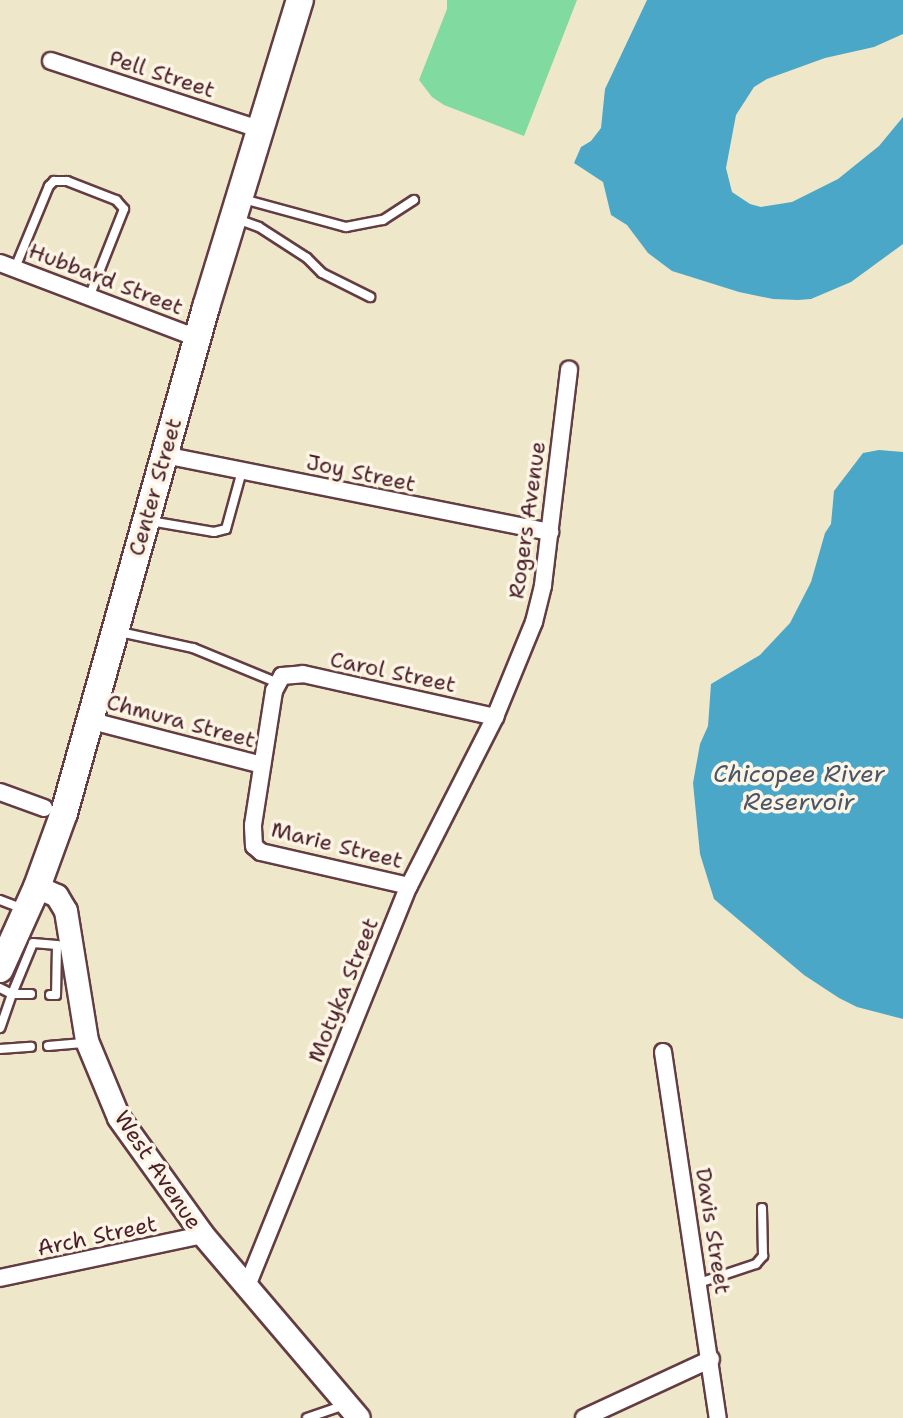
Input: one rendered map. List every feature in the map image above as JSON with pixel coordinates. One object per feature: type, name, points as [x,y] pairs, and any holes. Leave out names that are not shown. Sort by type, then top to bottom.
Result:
[{"type":"main road","name":"Center Street","points":[[10,973],[27,951],[32,899],[64,813],[197,338],[300,0]]},
{"type":"main road","name":"West Avenue","points":[[32,899],[57,896],[66,911],[61,982],[119,1118],[203,1235],[351,1413]]},
{"type":"street","name":"Pell Street","points":[[51,61],[259,129]]},
{"type":"street","name":"Hubbard Street","points":[[8,265],[197,338]]},
{"type":"street","name":"Rogers Avenue","points":[[495,717],[534,622],[550,532],[569,370]]},
{"type":"street","name":"Joy Street","points":[[164,455],[550,532]]},
{"type":"street","name":"Carol Street","points":[[280,680],[303,674],[495,717]]},
{"type":"street","points":[[262,765],[280,680]]},
{"type":"street","name":"Motyka Street","points":[[247,1286],[409,886],[495,717]]},
{"type":"street","name":"Chmura Street","points":[[88,720],[262,765]]},
{"type":"street","name":"Marie Street","points":[[262,765],[253,825],[254,846],[261,852],[409,886]]},
{"type":"street","points":[[0,792],[44,808]]},
{"type":"street","name":"Davis Street","points":[[663,1052],[718,1418]]},
{"type":"street","name":"Arch Street","points":[[0,1278],[203,1235]]},
{"type":"street","points":[[584,1418],[711,1359]]},
{"type":"lane","points":[[8,265],[49,186],[54,181],[67,181],[116,200],[124,209],[90,295]]},
{"type":"lane","points":[[235,208],[346,227],[383,220],[414,200]]},
{"type":"lane","points":[[235,208],[307,258],[322,273],[370,297]]},
{"type":"lane","points":[[145,520],[214,532],[226,529],[242,471]]},
{"type":"lane","points":[[113,631],[193,648],[280,680]]},
{"type":"lane","points":[[0,900],[32,899]]},
{"type":"lane","points":[[27,951],[57,945],[54,962],[61,982],[56,995],[50,995]]},
{"type":"lane","points":[[0,1028],[12,994],[10,973],[32,979]]},
{"type":"lane","points":[[0,988],[12,994],[31,994]]},
{"type":"lane","points":[[48,1046],[88,1042]]},
{"type":"lane","points":[[0,1049],[31,1047]]},
{"type":"lane","points":[[699,1283],[747,1267],[763,1256],[762,1208]]},
{"type":"lane","points":[[307,1418],[351,1413]]},
{"type":"green space","points":[[447,0],[577,0],[524,136],[444,105],[432,97],[419,80],[447,9]]},
{"type":"water","points":[[647,0],[903,0],[903,34],[874,47],[825,58],[767,79],[754,87],[736,115],[726,168],[732,192],[750,204],[761,207],[792,202],[838,179],[879,146],[903,117],[903,244],[851,282],[811,299],[798,300],[739,292],[672,271],[648,253],[627,225],[611,215],[603,182],[574,163],[581,147],[591,141],[601,128],[605,89]]},
{"type":"water","name":"Chicopee River Reservoir","points":[[879,450],[903,452],[903,1019],[857,1007],[839,998],[804,975],[714,899],[700,854],[693,783],[700,744],[708,726],[711,684],[760,655],[790,623],[811,582],[825,533],[831,524],[834,491],[863,453]]}]
